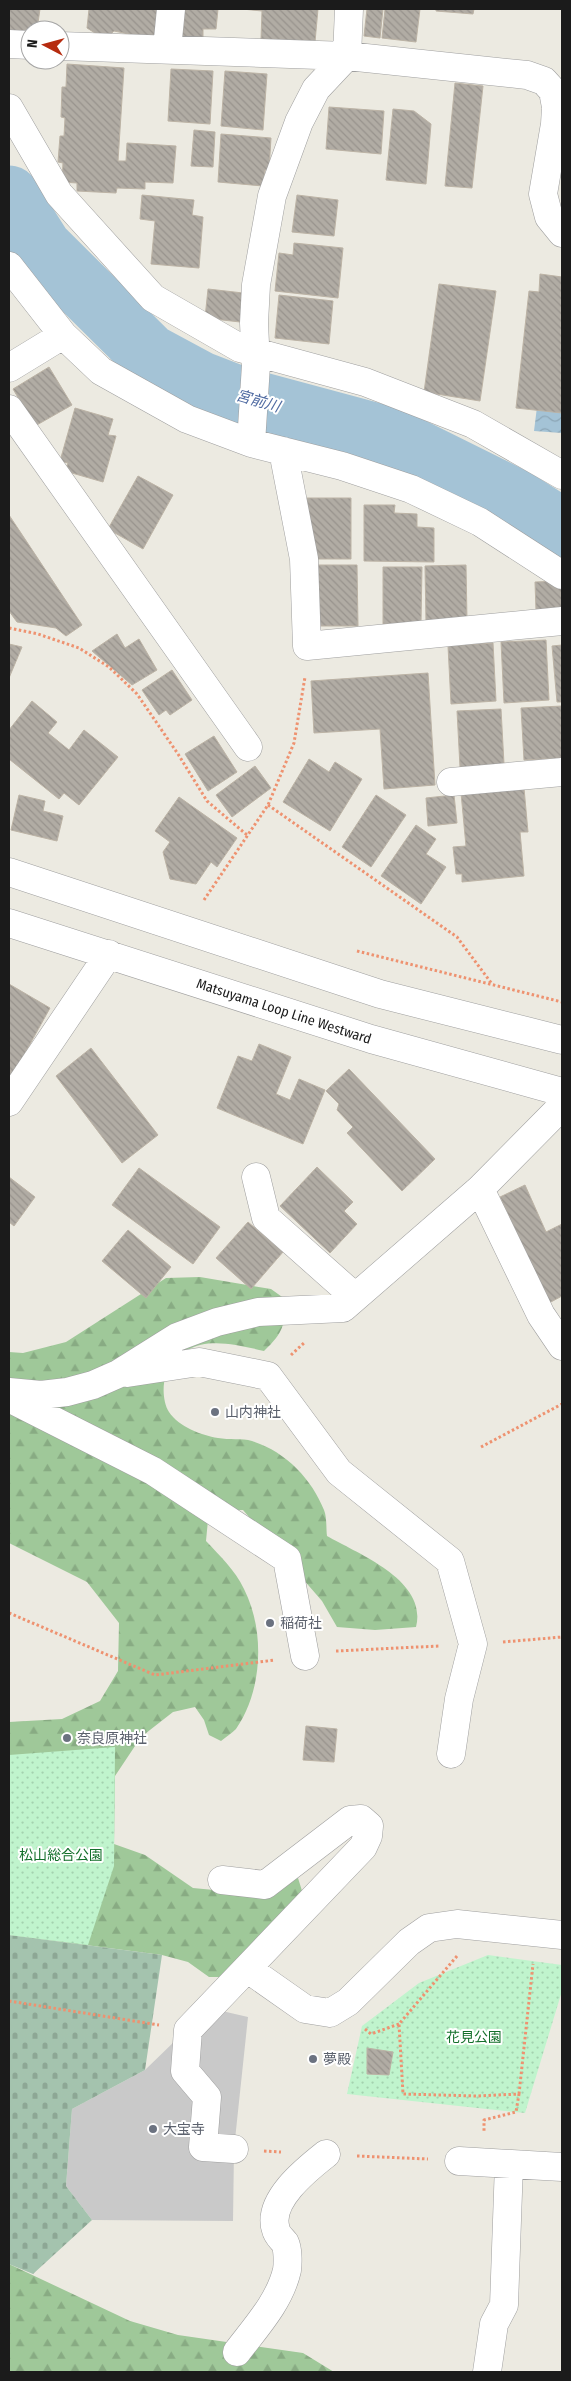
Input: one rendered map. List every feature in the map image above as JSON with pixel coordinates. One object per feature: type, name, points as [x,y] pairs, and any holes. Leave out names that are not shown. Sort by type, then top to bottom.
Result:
[{"type":"street","points":[[166,49],[171,9]]},
{"type":"street","points":[[252,437],[256,360],[254,323],[256,285],[272,196],[298,122],[316,89],[347,56],[350,9]]},
{"type":"street","points":[[70,46],[347,56],[527,75],[544,81],[553,91],[556,107],[555,124],[542,194],[549,217],[562,233]]},
{"type":"street","points":[[9,108],[59,194],[153,298],[240,348],[256,360],[365,382],[473,424],[562,475]]},
{"type":"street","points":[[9,266],[63,334],[101,371],[187,419],[252,437],[283,451],[342,466],[410,489],[480,522],[562,575]]},
{"type":"street","points":[[9,368],[63,334]]},
{"type":"street","points":[[9,409],[248,747]]},
{"type":"street","points":[[283,451],[304,559],[306,646],[562,622]]},
{"type":"street","points":[[451,782],[562,772]]},
{"type":"street","points":[[9,872],[380,994],[562,1040]]},
{"type":"street","name":"Matsuyama Loop Line Westward","points":[[9,923],[372,1039],[562,1092]]},
{"type":"street","points":[[9,1102],[109,954]]},
{"type":"street","points":[[9,1392],[41,1395],[67,1392],[93,1385],[118,1374],[177,1338],[217,1322],[258,1312],[300,1308],[343,1308],[480,1189],[562,1106]]},
{"type":"street","points":[[256,1177],[266,1218],[355,1297]]},
{"type":"street","points":[[480,1189],[541,1316],[562,1346]]},
{"type":"street","points":[[118,1374],[199,1362],[268,1376],[339,1472],[450,1561],[472,1644],[459,1699],[451,1754]]},
{"type":"street","points":[[9,1398],[154,1470],[287,1558],[306,1656]]},
{"type":"street","points":[[222,1880],[265,1886],[350,1820],[361,1819],[369,1826],[368,1836],[363,1847],[188,2030],[185,2071],[207,2097],[203,2147],[234,2149]]},
{"type":"street","points":[[248,1968],[305,2009],[330,2013],[348,2002],[409,1942],[428,1928],[457,1924],[562,1935]]},
{"type":"street","points":[[237,2352],[279,2292],[287,2268],[286,2246],[276,2230],[275,2213],[284,2195],[295,2181],[326,2154]]},
{"type":"street","points":[[459,2161],[562,2167]]},
{"type":"street","points":[[487,2372],[494,2324],[504,2305],[509,2164]]},
{"type":"path","points":[[9,628],[38,634],[79,648],[109,667],[137,694],[207,801],[247,835]]},
{"type":"path","points":[[204,900],[268,805],[294,743],[304,688],[306,646]]},
{"type":"path","points":[[268,805],[456,938],[493,985]]},
{"type":"path","points":[[481,1447],[562,1404]]},
{"type":"path","points":[[9,1614],[155,1675],[349,1649],[472,1644],[562,1637]]},
{"type":"path","points":[[462,1950],[398,2024],[402,2094],[477,2096],[519,2094]]},
{"type":"path","points":[[516,2112],[532,1969]]},
{"type":"path","points":[[9,2001],[188,2030]]},
{"type":"shaded area","name":"大宝寺","points":[[209,2008],[248,2017],[234,2149],[233,2221],[92,2220],[66,2186],[72,2109],[145,2070]]},
{"type":"green space","points":[[200,1277],[271,1289],[285,1299],[284,1322],[276,1339],[264,1351],[221,1343],[195,1346],[184,1352],[174,1362],[165,1380],[164,1399],[169,1412],[184,1426],[205,1435],[252,1441],[286,1459],[305,1477],[319,1499],[325,1513],[327,1536],[372,1560],[388,1571],[412,1595],[417,1610],[416,1627],[375,1630],[337,1627],[322,1601],[243,1510],[220,1510],[208,1520],[206,1541],[236,1576],[251,1605],[258,1641],[258,1660],[252,1696],[236,1729],[221,1741],[209,1735],[204,1720],[195,1707],[173,1712],[141,1737],[115,1776],[114,1844],[145,1855],[193,1888],[266,1895],[287,1881],[298,1878],[303,1894],[222,1977],[209,1977],[188,1962],[162,1955],[9,1935],[9,1722],[62,1719],[100,1701],[118,1671],[119,1623],[87,1582],[9,1543],[9,1352],[23,1353],[66,1342],[166,1278]]},
{"type":"green space","name":"松山総合公園","points":[[115,1747],[114,1866],[88,1945],[9,1935],[9,1755]]},
{"type":"green space","points":[[9,1935],[162,1955],[145,2070],[72,2109],[66,2186],[92,2220],[33,2274],[9,2264]]},
{"type":"green space","name":"花見公園","points":[[488,1955],[562,1965],[562,1991],[525,2113],[347,2094],[362,2026],[419,1983]]},
{"type":"green space","points":[[9,2264],[130,2321],[178,2335],[303,2353],[334,2372],[9,2372]]},
{"type":"water","points":[[537,407],[562,409],[562,433],[534,431]]},
{"type":"building","points":[[9,9],[40,9],[38,20],[20,20],[20,33],[9,32]]},
{"type":"building","points":[[89,9],[159,9],[156,34],[148,38],[114,31],[110,35],[95,33],[87,28]]},
{"type":"building","points":[[185,9],[218,9],[216,29],[203,29],[203,41],[182,39]]},
{"type":"building","points":[[242,9],[318,9],[315,42],[261,39],[262,11]]},
{"type":"building","points":[[367,9],[383,9],[380,38],[364,36]]},
{"type":"building","points":[[385,9],[420,9],[416,42],[382,38]]},
{"type":"building","points":[[436,9],[474,9],[473,14],[436,11]]},
{"type":"building","points":[[70,64],[124,68],[118,161],[126,161],[127,143],[176,146],[173,183],[145,182],[145,189],[117,188],[116,193],[77,191],[77,183],[62,182],[63,163],[58,162],[60,136],[64,136],[65,118],[61,117],[62,87],[66,87],[67,70],[70,70]]},
{"type":"building","points":[[171,69],[213,71],[210,124],[168,121]]},
{"type":"building","points":[[225,71],[267,74],[263,130],[221,126]]},
{"type":"building","points":[[455,83],[483,86],[472,188],[445,186]]},
{"type":"building","points":[[329,107],[384,111],[381,154],[326,149]]},
{"type":"building","points":[[393,109],[414,111],[431,124],[426,184],[386,180]]},
{"type":"building","points":[[194,130],[215,132],[213,167],[191,166]]},
{"type":"building","points":[[221,134],[271,138],[269,170],[265,170],[263,186],[218,182]]},
{"type":"building","points":[[142,195],[194,200],[192,215],[203,217],[199,268],[151,264],[155,221],[140,219]]},
{"type":"building","points":[[297,195],[338,200],[334,236],[292,232]]},
{"type":"building","points":[[294,243],[343,248],[338,298],[275,291],[279,253],[293,255]]},
{"type":"building","points":[[540,274],[562,277],[562,413],[516,408],[529,291],[539,292]]},
{"type":"building","points":[[439,284],[496,291],[480,401],[424,392]]},
{"type":"building","points":[[208,289],[243,293],[240,322],[205,318]]},
{"type":"building","points":[[279,295],[333,301],[329,344],[275,338]]},
{"type":"building","points":[[49,367],[72,405],[35,426],[13,389]]},
{"type":"building","points":[[75,408],[113,419],[108,435],[116,436],[103,482],[65,471],[68,463],[60,461]]},
{"type":"building","points":[[138,476],[173,495],[143,549],[108,529]]},
{"type":"building","points":[[307,498],[351,498],[351,559],[307,559]]},
{"type":"building","points":[[364,505],[395,505],[394,513],[417,514],[417,527],[434,528],[434,562],[364,561]]},
{"type":"building","points":[[9,515],[82,625],[66,636],[56,628],[17,622],[9,611]]},
{"type":"building","points":[[311,565],[357,565],[358,626],[311,626]]},
{"type":"building","points":[[466,565],[467,621],[426,622],[425,566]]},
{"type":"building","points":[[383,567],[422,567],[421,623],[383,624]]},
{"type":"building","points":[[562,581],[562,610],[536,611],[535,582]]},
{"type":"building","points":[[117,634],[125,648],[139,639],[157,670],[132,685],[92,651]]},
{"type":"building","points":[[546,640],[549,700],[504,703],[501,642]]},
{"type":"building","points":[[493,643],[496,701],[451,704],[448,646]]},
{"type":"building","points":[[9,644],[22,647],[9,678]]},
{"type":"building","points":[[562,645],[562,702],[557,702],[552,646]]},
{"type":"building","points":[[172,670],[192,700],[170,715],[166,710],[159,715],[142,690]]},
{"type":"building","points":[[428,673],[435,785],[384,789],[380,729],[314,733],[311,681]]},
{"type":"building","points":[[32,701],[57,722],[48,733],[69,750],[84,730],[118,757],[79,805],[64,793],[59,799],[9,759],[9,730]]},
{"type":"building","points":[[562,706],[562,758],[524,760],[521,708]]},
{"type":"building","points":[[501,709],[504,764],[460,767],[457,711]]},
{"type":"building","points":[[214,736],[237,772],[208,791],[185,754]]},
{"type":"building","points":[[309,759],[329,772],[335,762],[362,779],[330,831],[283,802]]},
{"type":"building","points":[[255,766],[271,788],[232,817],[216,795]]},
{"type":"building","points":[[524,788],[528,832],[520,832],[524,876],[462,882],[462,874],[456,874],[453,847],[466,846],[461,793]]},
{"type":"building","points":[[19,795],[45,801],[43,811],[63,816],[57,841],[11,830]]},
{"type":"building","points":[[376,795],[406,815],[371,867],[342,847]]},
{"type":"building","points":[[454,795],[457,823],[428,826],[426,798]]},
{"type":"building","points":[[179,797],[237,838],[217,867],[211,862],[196,884],[170,879],[163,852],[170,842],[155,831]]},
{"type":"building","points":[[416,825],[436,839],[426,854],[446,867],[421,904],[381,876]]},
{"type":"building","points":[[9,984],[50,1008],[9,1082]]},
{"type":"building","points":[[259,1044],[291,1057],[276,1094],[290,1100],[299,1079],[325,1090],[303,1144],[217,1108],[238,1056],[252,1061]]},
{"type":"building","points":[[91,1048],[158,1135],[122,1163],[56,1076]]},
{"type":"building","points":[[349,1069],[435,1159],[402,1191],[347,1133],[353,1127],[337,1110],[339,1104],[326,1091]]},
{"type":"building","points":[[317,1167],[353,1202],[344,1211],[357,1224],[330,1253],[280,1206]]},
{"type":"building","points":[[139,1168],[220,1227],[193,1264],[112,1205]]},
{"type":"building","points":[[9,1177],[35,1197],[14,1226],[9,1222]]},
{"type":"building","points":[[525,1185],[546,1232],[562,1224],[562,1296],[549,1303],[500,1197]]},
{"type":"building","points":[[248,1222],[283,1252],[251,1289],[216,1258]]},
{"type":"building","points":[[128,1230],[171,1267],[146,1298],[102,1261]]},
{"type":"building","points":[[306,1726],[337,1729],[334,1762],[303,1760]]},
{"type":"building","points":[[367,2048],[393,2052],[389,2075],[367,2074]]},
{"type":"waterway","name":"宮前川","points":[[9,196],[42,248],[149,354],[201,382],[240,397],[392,438],[515,499],[562,529]]},
{"type":"place","name":"山内神社","points":[[215,1412]]},
{"type":"place","name":"稲荷社","points":[[270,1623]]},
{"type":"place","name":"奈良原神社","points":[[67,1738]]},
{"type":"place","name":"夢殿","points":[[313,2059]]},
{"type":"place","name":"大宝寺","points":[[153,2129]]}]
